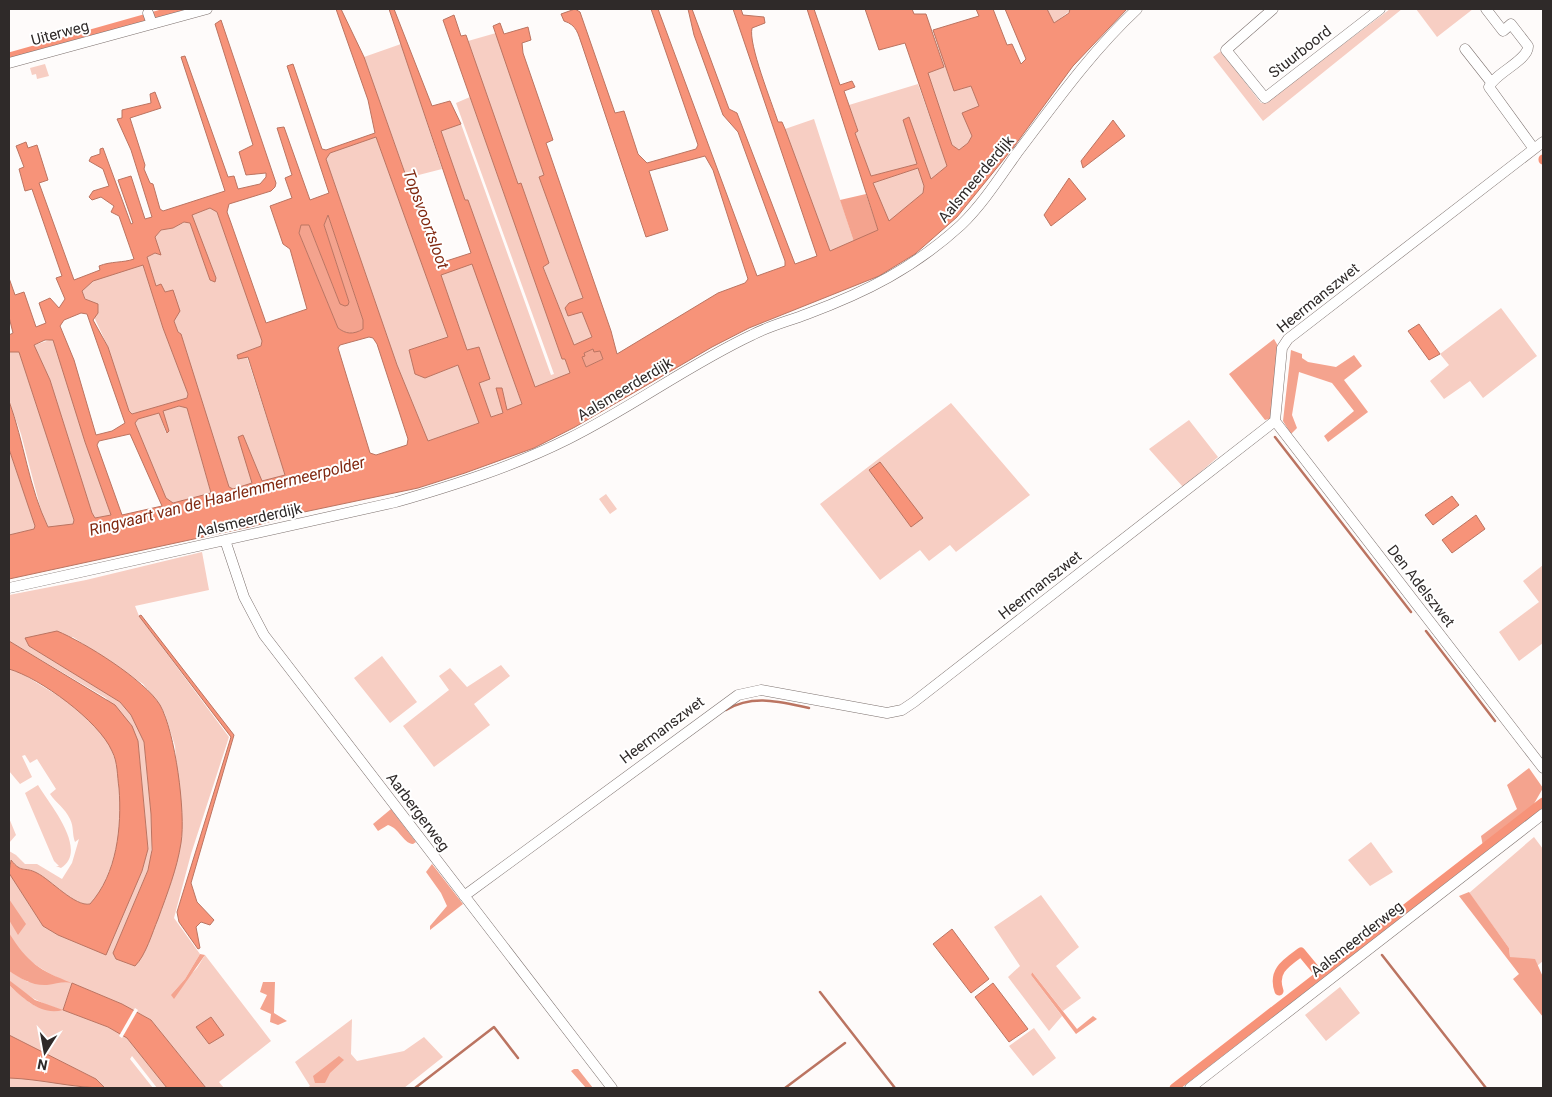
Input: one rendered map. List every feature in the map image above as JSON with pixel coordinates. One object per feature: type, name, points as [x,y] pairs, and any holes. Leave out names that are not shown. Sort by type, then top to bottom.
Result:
[{"type":"street","name":"Uiterweg","points":[[9,63],[150,19],[207,9]]},
{"type":"street","name":"Aalsmeerderdijk","points":[[9,588],[396,502],[526,459],[614,414],[706,358],[753,334],[856,295],[898,274],[925,256],[963,223],[1076,75],[1104,41],[1137,9]]},
{"type":"street","name":"Stuurboord","points":[[1273,9],[1226,50],[1265,98],[1380,9]]},
{"type":"street","points":[[1486,9],[1503,31],[1512,24],[1528,46],[1526,54],[1491,82],[1489,87],[1534,149]]},
{"type":"street","points":[[1466,49],[1491,82]]},
{"type":"street","name":"Heermanszwet","points":[[464,896],[738,694],[761,690],[872,712],[887,713],[902,710],[1275,421],[1282,348],[1288,339],[1543,142]]},
{"type":"street","name":"Den Adelszwet","points":[[1275,421],[1543,768]]},
{"type":"street","name":"Aarbergerweg","points":[[225,540],[244,597],[264,635],[612,1088]]},
{"type":"street","name":"Aalsmeerderweg","points":[[1190,1088],[1543,814]]},
{"type":"shaded area","points":[[1047,9],[1070,9],[1071,10],[1054,23]]},
{"type":"shaded area","points":[[1390,9],[1402,9],[1263,121],[1213,57],[1221,51],[1261,103],[1265,103]]},
{"type":"shaded area","points":[[1416,9],[1473,9],[1437,37]]},
{"type":"shaded area","points":[[933,30],[955,91],[971,86],[979,106],[972,136],[968,143],[959,150],[952,145],[928,73],[944,67]]},
{"type":"shaded area","points":[[496,33],[544,175],[540,178],[583,299],[582,312],[592,337],[574,345],[543,266],[549,263],[521,184],[518,184],[468,41]]},
{"type":"shaded area","points":[[401,44],[442,169],[407,178],[364,57]]},
{"type":"shaded area","points":[[45,64],[49,76],[37,79],[36,74],[32,75],[30,68]]},
{"type":"shaded area","points":[[918,84],[947,166],[931,179],[909,117],[903,120],[917,164],[871,176],[855,133],[858,130],[849,105]]},
{"type":"shaded area","points":[[470,97],[562,359],[565,359],[570,374],[534,387],[468,200],[465,200],[441,131],[461,124],[551,375],[554,374],[456,103]]},
{"type":"shaded area","points":[[814,119],[854,242],[830,251],[785,129]]},
{"type":"shaded area","points":[[376,137],[448,337],[409,350],[425,378],[458,365],[479,423],[428,441],[397,365],[326,159],[330,153]]},
{"type":"shaded area","points":[[918,168],[924,186],[923,193],[889,222],[873,183]]},
{"type":"shaded area","points":[[866,194],[878,230],[854,242],[840,200]]},
{"type":"shaded area","points":[[210,208],[217,212],[262,341],[261,346],[237,355],[247,357],[285,475],[262,481],[243,435],[239,437],[252,483],[233,489],[229,487],[181,334],[178,332],[174,320],[177,316],[173,291],[164,292],[156,286],[147,257],[155,253],[160,255],[155,237],[161,230],[173,228],[185,222],[190,223],[210,280],[216,278],[191,214]]},
{"type":"shaded area","points":[[328,215],[363,320],[363,329],[353,333],[344,332],[338,328],[299,233],[301,225],[309,225],[340,304],[348,305],[349,302],[324,225]]},
{"type":"shaded area","points":[[473,263],[522,405],[507,411],[502,388],[497,388],[503,413],[491,417],[479,383],[489,379],[479,347],[467,350],[441,275]]},
{"type":"shaded area","points":[[143,264],[163,328],[188,394],[187,398],[132,414],[129,411],[108,347],[82,291],[93,281]]},
{"type":"shaded area","points":[[1501,308],[1537,356],[1483,398],[1470,381],[1444,399],[1430,381],[1449,365],[1440,354]]},
{"type":"shaded area","points":[[53,339],[85,442],[111,515],[95,518],[92,513],[50,380],[34,345]]},
{"type":"shaded area","points":[[1274,339],[1278,346],[1273,418],[1265,420],[1229,374]]},
{"type":"shaded area","points":[[593,349],[600,350],[603,359],[586,367],[582,357],[584,353]]},
{"type":"shaded area","points":[[16,350],[19,352],[74,520],[73,524],[49,528],[42,514],[21,434],[9,401],[9,352]]},
{"type":"shaded area","points":[[1291,350],[1302,354],[1302,358],[1308,362],[1336,367],[1354,355],[1362,366],[1344,380],[1368,412],[1328,442],[1324,436],[1354,411],[1332,383],[1299,372],[1292,415],[1297,428],[1291,434],[1283,421]]},
{"type":"shaded area","points":[[951,403],[1030,495],[956,552],[950,545],[929,561],[920,550],[880,580],[820,504]]},
{"type":"shaded area","points":[[179,406],[187,408],[211,494],[173,504],[166,498],[135,423],[138,419],[159,413],[166,433],[169,431],[163,411]]},
{"type":"shaded area","points":[[1189,420],[1218,457],[1183,487],[1149,449]]},
{"type":"shaded area","points":[[9,449],[35,526],[34,529],[9,535]]},
{"type":"shaded area","points":[[606,494],[617,509],[610,514],[599,499]]},
{"type":"shaded area","points":[[202,552],[209,590],[135,606],[139,616],[229,737],[191,854],[174,918],[200,954],[185,979],[171,995],[197,968],[205,955],[271,1041],[219,1082],[224,1088],[206,1088],[151,1020],[122,1004],[72,983],[63,1010],[108,1027],[127,1038],[167,1088],[157,1088],[132,1056],[130,1059],[153,1088],[105,1088],[96,1079],[9,1035],[9,985],[38,1007],[62,1010],[40,1002],[21,990],[9,980],[9,971],[28,982],[67,982],[33,963],[12,941],[7,920],[9,873],[43,926],[58,935],[106,954],[142,871],[148,849],[138,741],[106,698],[9,641],[9,595],[86,580]],"holes":[[[73,637],[143,684],[165,714],[175,746],[182,836],[169,887],[155,926],[113,953],[151,862],[151,814],[144,742],[131,715],[120,702],[29,646]]]},
{"type":"shaded area","points":[[1543,565],[1543,643],[1519,661],[1499,632],[1539,602],[1523,581]]},
{"type":"shaded area","points":[[382,656],[417,702],[390,723],[354,678]]},
{"type":"shaded area","points":[[501,665],[510,676],[474,704],[490,725],[434,767],[403,726],[449,690],[439,676],[450,668],[467,687]]},
{"type":"shaded area","points":[[9,669],[21,673],[84,714],[101,731],[111,749],[118,770],[121,794],[117,844],[111,867],[102,887],[90,904],[77,901],[43,876],[21,868],[11,860],[9,861],[9,851],[25,864],[37,864],[62,879],[72,863],[79,839],[75,842],[70,819],[50,794],[56,789],[37,759],[30,763],[25,755],[22,756],[32,777],[20,784],[9,771]]},
{"type":"shaded area","points":[[1529,768],[1543,788],[1531,809],[1483,846],[1481,836],[1517,809],[1507,785]]},
{"type":"shaded area","points":[[38,785],[58,815],[69,839],[71,850],[69,860],[61,868],[56,866],[59,866],[54,861],[25,793]]},
{"type":"shaded area","points":[[391,809],[416,842],[410,843],[388,825],[378,831],[373,824]]},
{"type":"shaded area","points":[[9,818],[16,835],[9,843]]},
{"type":"shaded area","points":[[1534,837],[1543,849],[1543,961],[1537,966],[1510,957],[1509,948],[1469,893]]},
{"type":"shaded area","points":[[1371,842],[1393,872],[1370,886],[1348,860]]},
{"type":"shaded area","points":[[432,864],[463,904],[430,930],[430,926],[447,906],[441,893],[426,872]]},
{"type":"shaded area","points":[[1469,892],[1509,948],[1510,957],[1535,959],[1543,977],[1543,1017],[1513,979],[1519,974],[1459,896]]},
{"type":"shaded area","points":[[1041,895],[1079,947],[1056,966],[1081,998],[1063,1011],[1032,972],[1031,975],[1062,1016],[1049,1031],[1008,977],[1020,966],[994,927]]},
{"type":"shaded area","points":[[9,899],[26,924],[18,935],[9,920]]},
{"type":"shaded area","points":[[9,933],[22,952],[35,964],[51,974],[72,983],[37,984],[9,971]]},
{"type":"shaded area","points":[[200,954],[205,955],[174,999],[171,995],[185,979]]},
{"type":"shaded area","points":[[1032,972],[1077,1029],[1093,1016],[1097,1019],[1076,1034],[1031,975]]},
{"type":"shaded area","points":[[9,980],[35,1000],[63,1010],[47,1011],[33,1005],[9,985]]},
{"type":"shaded area","points":[[263,982],[275,982],[274,1013],[287,1021],[278,1025],[270,1022],[271,1014],[260,1009],[267,995],[260,992]]},
{"type":"shaded area","points":[[1340,987],[1360,1013],[1326,1041],[1305,1015]]},
{"type":"shaded area","points":[[352,1019],[351,1054],[357,1061],[404,1051],[424,1037],[443,1057],[404,1088],[307,1088],[310,1086],[295,1062]]},
{"type":"shaded area","points":[[1034,1028],[1056,1058],[1033,1076],[1009,1046]]},
{"type":"shaded area","points":[[339,1056],[344,1060],[330,1073],[325,1083],[315,1083],[313,1076]]},
{"type":"shaded area","points":[[578,1069],[593,1088],[586,1088],[571,1071]]},
{"type":"shaded area","points":[[9,1078],[36,1079],[88,1088],[9,1088]]},
{"type":"water","name":"Ringvaart van de Haarlemmermeerpolder","points":[[336,9],[341,9],[364,57],[437,264],[471,253],[389,9],[394,9],[432,106],[450,101],[461,124],[441,131],[465,200],[468,200],[535,387],[570,373],[565,359],[562,359],[443,20],[454,15],[461,36],[466,35],[518,184],[521,183],[549,263],[543,267],[574,345],[592,337],[582,312],[568,316],[565,308],[569,303],[583,298],[539,177],[544,175],[493,26],[500,23],[504,34],[528,27],[531,40],[522,43],[523,53],[553,140],[546,143],[611,331],[617,354],[718,293],[745,283],[748,279],[713,170],[705,156],[649,171],[668,230],[646,237],[579,37],[574,27],[564,21],[561,14],[575,9],[580,12],[615,113],[624,111],[638,154],[647,163],[696,149],[698,145],[651,9],[658,9],[757,276],[785,266],[785,261],[738,132],[723,115],[694,35],[688,9],[692,9],[729,109],[737,113],[795,264],[817,256],[733,9],[741,9],[743,15],[764,17],[765,23],[752,28],[757,60],[778,122],[782,122],[785,129],[830,251],[878,230],[807,9],[814,9],[840,85],[852,81],[855,87],[844,91],[858,131],[855,133],[871,176],[917,164],[903,120],[909,117],[931,179],[947,166],[905,43],[879,50],[865,9],[912,9],[914,14],[926,14],[944,67],[928,73],[952,145],[959,150],[968,143],[972,136],[962,113],[979,106],[971,86],[954,91],[933,30],[979,16],[976,9],[993,9],[1007,45],[1012,44],[1021,64],[1026,59],[1005,9],[1047,9],[1054,23],[1069,13],[1070,9],[1127,9],[1073,66],[1013,148],[957,217],[915,254],[879,276],[749,328],[712,347],[575,427],[534,448],[465,473],[418,488],[9,579],[9,535],[34,529],[35,526],[9,449],[9,401],[31,481],[48,527],[73,524],[74,520],[19,352],[9,352],[9,335],[13,333],[9,317],[9,278],[15,295],[24,292],[36,327],[46,323],[39,303],[50,298],[59,308],[65,299],[56,278],[62,276],[32,189],[25,191],[19,169],[24,167],[16,146],[26,142],[28,148],[37,145],[48,180],[39,183],[74,280],[100,270],[99,266],[134,259],[119,216],[111,212],[114,206],[101,197],[92,200],[89,197],[93,191],[109,186],[103,169],[89,161],[91,157],[100,154],[100,149],[103,148],[131,224],[133,223],[118,180],[131,176],[145,219],[152,217],[131,150],[117,119],[122,118],[122,110],[151,103],[150,94],[155,92],[161,108],[130,118],[145,165],[144,169],[150,183],[153,184],[160,209],[163,211],[225,191],[181,57],[185,56],[228,177],[234,176],[238,189],[260,184],[266,177],[266,173],[246,175],[239,152],[253,145],[215,24],[221,20],[276,183],[271,191],[229,204],[227,212],[266,323],[307,309],[290,249],[283,244],[270,206],[292,198],[285,178],[292,175],[277,128],[284,127],[310,200],[329,193],[287,66],[293,64],[322,149],[326,150],[375,133],[368,100]],"holes":[[[376,137],[448,337],[409,350],[415,374],[425,378],[458,365],[479,423],[428,441],[397,365],[326,159],[330,153]],[[918,168],[924,186],[923,193],[889,221],[873,183]],[[210,208],[217,212],[262,341],[261,346],[237,355],[238,359],[248,357],[285,475],[262,481],[243,435],[238,437],[252,483],[233,489],[229,487],[181,334],[178,332],[174,321],[180,311],[173,290],[165,292],[161,284],[156,286],[147,257],[155,253],[161,255],[155,237],[161,230],[173,228],[184,222],[190,223],[210,280],[215,282],[216,278],[192,215]],[[328,215],[363,320],[363,329],[353,333],[347,333],[338,328],[299,233],[301,225],[309,225],[340,304],[348,305],[349,302],[324,225]],[[472,264],[522,404],[507,410],[502,388],[496,388],[503,413],[491,417],[479,383],[490,379],[479,347],[467,350],[441,275]],[[143,265],[163,328],[188,394],[187,398],[132,414],[129,411],[108,347],[93,320],[98,313],[98,304],[85,299],[82,291],[93,281]],[[81,313],[87,314],[125,423],[112,431],[96,435],[74,360],[60,326],[64,320]],[[369,337],[373,338],[377,344],[408,439],[407,445],[376,455],[370,453],[338,348],[340,345]],[[45,340],[53,340],[85,442],[111,515],[95,518],[92,513],[50,380],[34,345]],[[593,349],[594,352],[600,351],[603,359],[586,367],[582,357],[585,356],[584,353]],[[179,406],[187,408],[211,493],[173,503],[166,498],[135,423],[138,419],[159,413],[167,433],[169,431],[163,411]],[[130,434],[162,506],[122,515],[97,445],[99,441]]]},
{"type":"water","points":[[1113,120],[1125,136],[1083,168],[1081,161]]},
{"type":"water","points":[[1069,178],[1086,199],[1051,226],[1044,215]]},
{"type":"water","points":[[1419,324],[1440,354],[1429,360],[1408,331]]},
{"type":"water","points":[[880,462],[923,518],[911,527],[869,470]]},
{"type":"water","points":[[1452,496],[1459,505],[1433,525],[1425,515]]},
{"type":"water","points":[[1476,515],[1485,529],[1452,553],[1442,540]]},
{"type":"water","points":[[141,615],[234,735],[191,883],[197,902],[214,920],[210,925],[201,922],[196,927],[200,948],[198,949],[179,922],[177,912],[231,737],[139,616]]},
{"type":"water","points":[[57,631],[69,636],[113,663],[141,684],[152,695],[160,705],[165,717],[175,752],[181,793],[181,843],[174,872],[158,919],[146,950],[135,966],[116,959],[113,953],[148,870],[152,850],[151,814],[144,742],[131,715],[120,702],[29,646],[25,638]]},
{"type":"water","points":[[9,641],[115,705],[132,726],[138,741],[148,849],[142,871],[106,955],[58,935],[43,926],[9,873],[11,860],[18,867],[43,876],[77,901],[90,904],[99,892],[112,864],[118,834],[120,803],[115,760],[105,739],[82,714],[52,691],[36,681],[9,669]]},
{"type":"water","points":[[952,929],[989,979],[971,993],[933,944]]},
{"type":"water","points":[[72,983],[122,1004],[151,1020],[206,1088],[167,1088],[127,1038],[108,1027],[63,1010]]},
{"type":"water","points":[[993,983],[1028,1029],[1009,1042],[975,997]]},
{"type":"water","points":[[211,1017],[224,1035],[209,1044],[196,1027]]},
{"type":"water","points":[[9,1035],[96,1079],[105,1088],[9,1078]]},
{"type":"pier","points":[[135,1008],[138,1010],[122,1038],[119,1036]]},
{"type":"waterway","points":[[9,57],[179,9]]},
{"type":"waterway","points":[[1275,437],[1411,612]]},
{"type":"waterway","points":[[1426,631],[1495,721]]},
{"type":"waterway","points":[[726,710],[736,705],[756,701],[777,702],[809,708]]},
{"type":"waterway","points":[[1174,1088],[1543,802]]},
{"type":"waterway","points":[[1279,991],[1277,984],[1279,973],[1286,964],[1301,952],[1315,969]]},
{"type":"waterway","points":[[1382,955],[1486,1088]]},
{"type":"waterway","points":[[820,992],[895,1088]]},
{"type":"waterway","points":[[415,1088],[494,1027],[518,1058]]},
{"type":"waterway","points":[[785,1088],[845,1043]]},
{"type":"water label","name":"Topsvoortsloot","points":[[426,219]]}]
